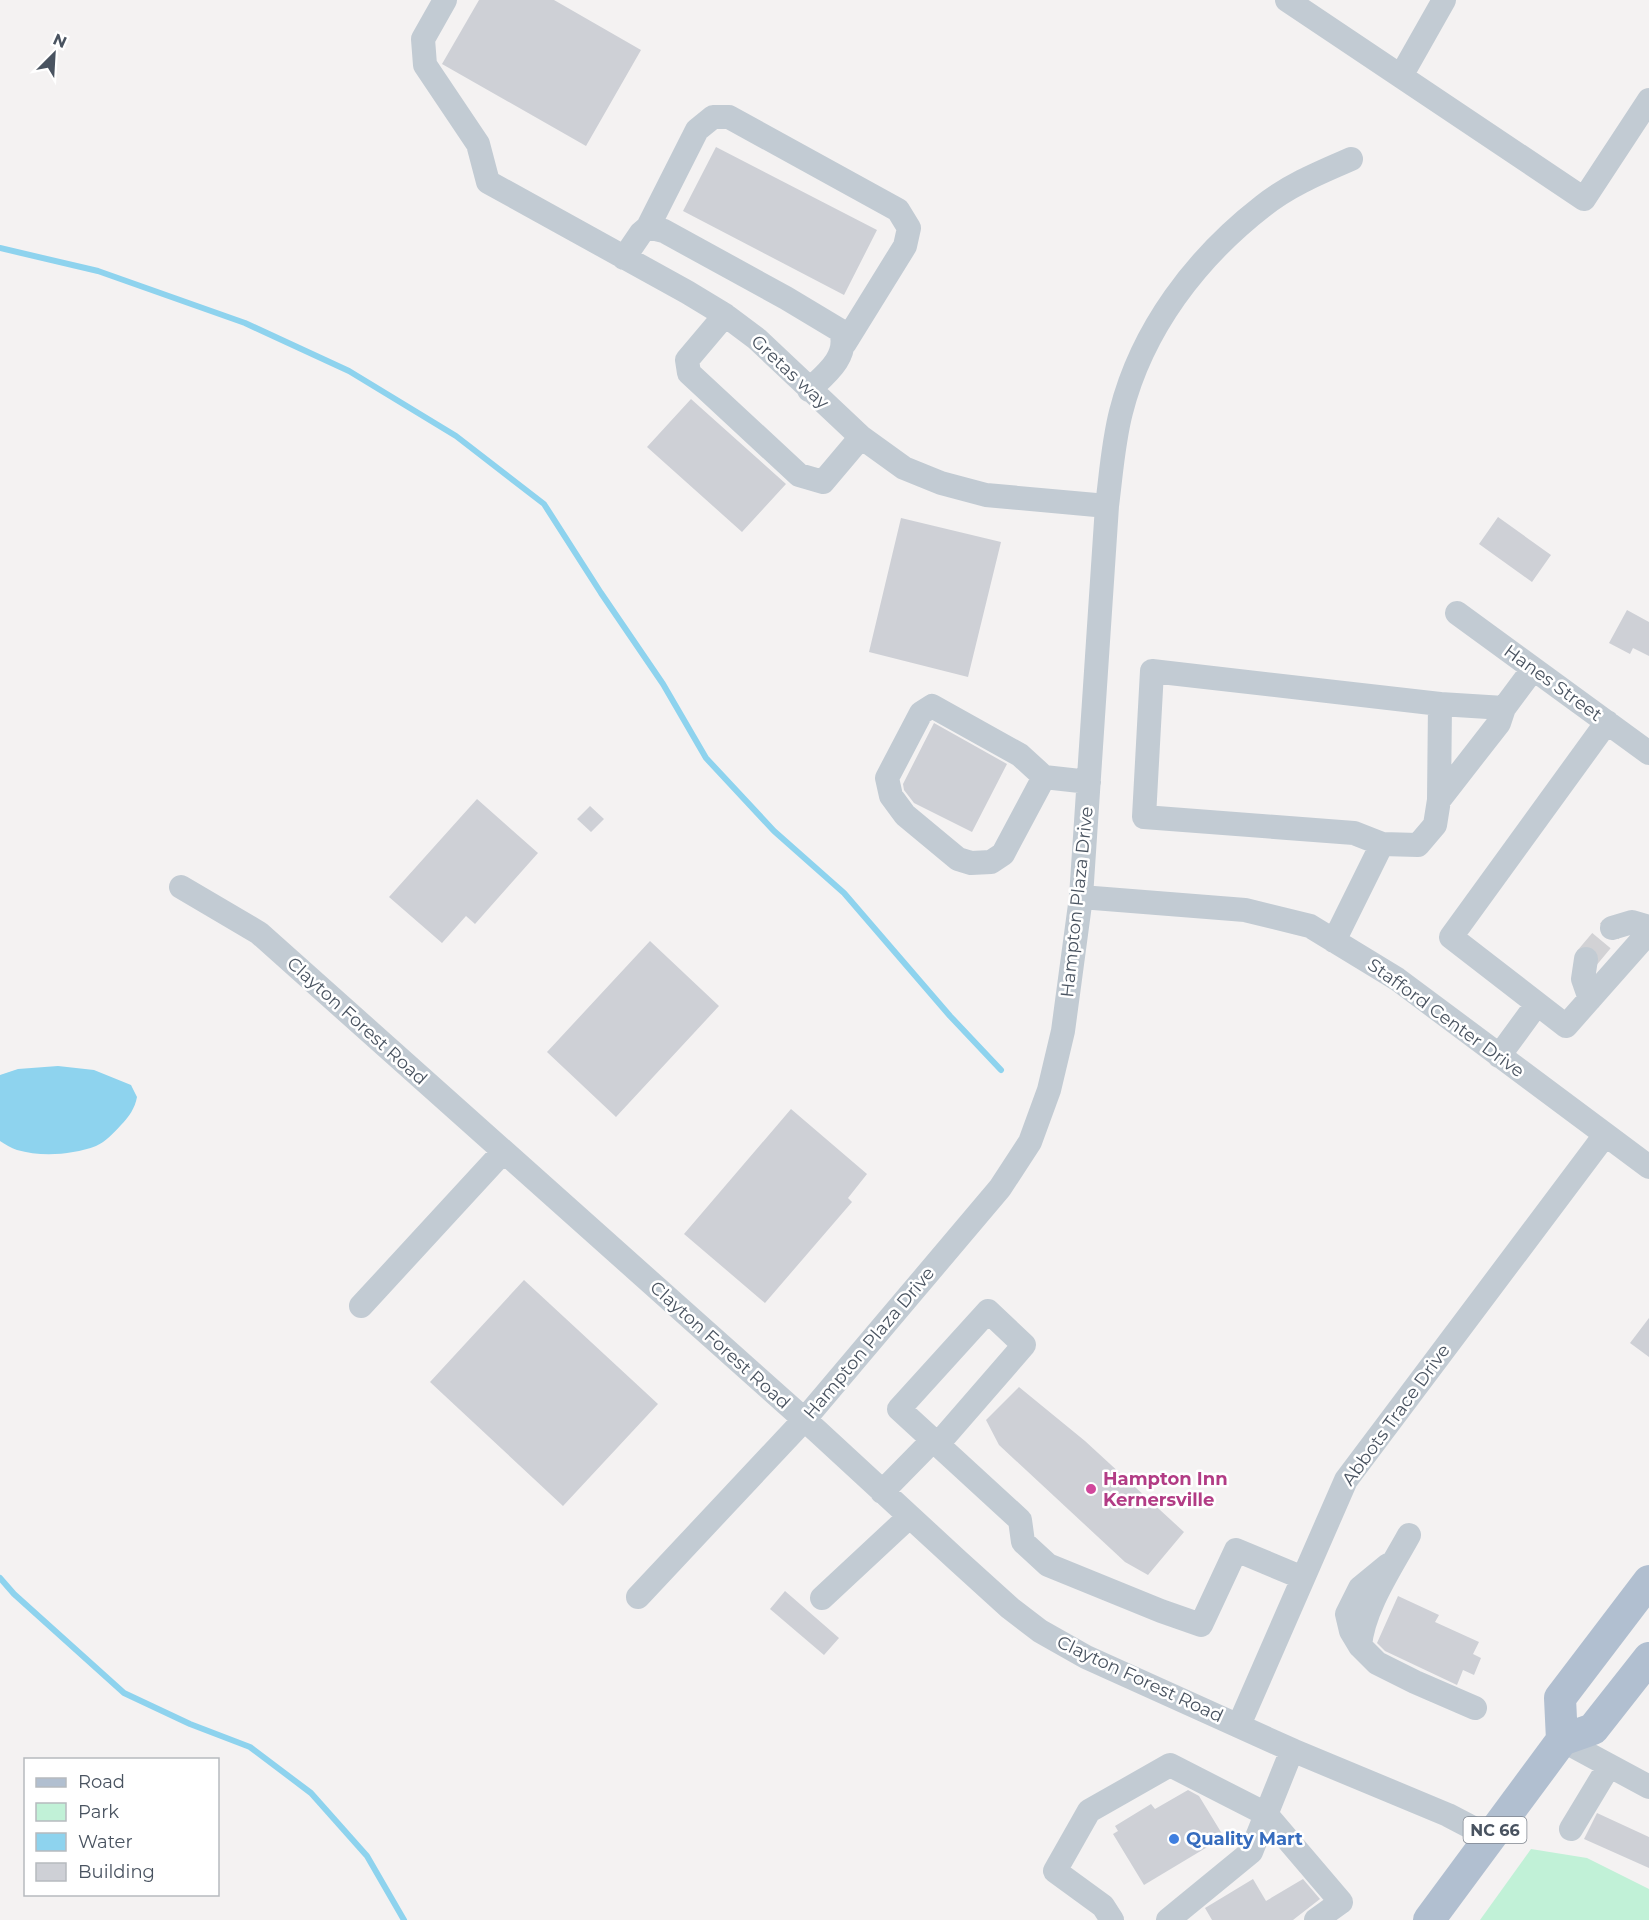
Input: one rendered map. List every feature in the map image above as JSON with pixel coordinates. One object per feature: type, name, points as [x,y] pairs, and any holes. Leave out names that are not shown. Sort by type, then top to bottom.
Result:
[{"type":"main road","points":[[1649,1581],[1560,1698],[1562,1740],[1593,1729],[1649,1658]]},
{"type":"main road","name":"NC 66","points":[[1429,1920],[1562,1740]]},
{"type":"street","name":"Gretas way","points":[[445,0],[423,39],[425,65],[478,144],[488,182],[725,315],[757,339],[861,437],[903,468],[941,483],[986,495],[1107,506]]},
{"type":"street","points":[[1287,0],[1584,199],[1649,100]]},
{"type":"street","points":[[1401,76],[1444,0]]},
{"type":"street","points":[[624,258],[641,233],[648,227],[697,129],[713,117],[729,117],[898,210],[909,228],[905,246],[845,343],[831,370],[809,390]]},
{"type":"street","name":"Hampton Plaza Drive","points":[[638,1597],[804,1420],[1000,1188],[1030,1142],[1049,1090],[1063,1031],[1081,897],[1107,506],[1112,460],[1121,412],[1141,356],[1169,304],[1197,268],[1264,205],[1307,179],[1351,159]]},
{"type":"street","points":[[648,227],[664,231],[786,298],[841,331],[845,343]]},
{"type":"street","points":[[725,315],[687,360],[689,373],[799,475],[824,482],[861,437]]},
{"type":"street","name":"Hanes Street","points":[[1457,613],[1649,753]]},
{"type":"street","points":[[1439,800],[1499,723],[1504,708],[1533,669]]},
{"type":"street","points":[[1440,704],[1439,800],[1434,825],[1418,845],[1382,844],[1354,833],[1144,816],[1152,672],[1440,704],[1504,708]]},
{"type":"street","points":[[1044,777],[1003,854],[991,862],[971,863],[958,859],[905,815],[891,795],[887,778],[921,713],[932,706],[1020,754],[1044,777],[1089,782]]},
{"type":"street","points":[[1608,722],[1451,938],[1566,1026],[1649,932]]},
{"type":"street","points":[[1334,941],[1382,844]]},
{"type":"street","name":"Clayton Forest Road","points":[[181,887],[259,933],[804,1420],[1010,1608],[1040,1632],[1086,1657],[1292,1750],[1448,1815],[1490,1837]]},
{"type":"street","name":"Stafford Center Drive","points":[[1081,897],[1245,910],[1310,926],[1397,979],[1649,1167]]},
{"type":"street","points":[[1612,928],[1632,922],[1649,927]]},
{"type":"street","points":[[1586,958],[1583,979],[1590,999]]},
{"type":"street","points":[[1499,1056],[1537,1004]]},
{"type":"street","name":"Abbots Trace Drive","points":[[1239,1725],[1346,1480],[1605,1135]]},
{"type":"street","points":[[361,1306],[503,1152]]},
{"type":"street","points":[[882,1492],[935,1442],[1024,1345],[988,1311],[899,1409],[935,1442],[1020,1520],[1023,1542],[1048,1564],[1161,1611],[1201,1625],[1236,1550],[1303,1578]]},
{"type":"street","points":[[822,1599],[909,1517]]},
{"type":"street","points":[[1409,1535],[1362,1629],[1360,1646],[1377,1663],[1474,1708]]},
{"type":"street","points":[[1562,1740],[1649,1787]]},
{"type":"street","points":[[1168,1920],[1251,1852],[1292,1750]]},
{"type":"street","points":[[1112,1920],[1103,1906],[1055,1871],[1089,1811],[1170,1766],[1266,1814],[1341,1902],[1316,1920]]},
{"type":"street","points":[[1571,1829],[1609,1766]]},
{"type":"green space","points":[[1531,1849],[1587,1858],[1649,1889],[1649,1920],[1480,1920]]},
{"type":"water","points":[[58,1066],[94,1070],[131,1085],[137,1097],[129,1116],[103,1142],[77,1151],[36,1154],[17,1150],[0,1141],[0,1075],[18,1069]]},
{"type":"building","points":[[479,0],[554,0],[641,50],[586,146],[442,64]]},
{"type":"building","points":[[716,147],[877,230],[844,295],[683,211]]},
{"type":"building","points":[[691,399],[786,484],[742,532],[647,447]]},
{"type":"building","points":[[1498,517],[1551,555],[1532,582],[1479,544]]},
{"type":"building","points":[[901,518],[1001,542],[968,677],[869,652]]},
{"type":"building","points":[[1627,610],[1649,622],[1649,656],[1633,648],[1630,654],[1609,643]]},
{"type":"building","points":[[934,723],[1007,764],[972,832],[914,803],[904,790],[903,784]]},
{"type":"building","points":[[477,799],[538,853],[475,924],[466,916],[442,943],[389,897]]},
{"type":"building","points":[[590,806],[604,819],[591,832],[577,819]]},
{"type":"building","points":[[650,941],[719,1006],[616,1117],[547,1052]]},
{"type":"building","points":[[791,1109],[867,1174],[848,1198],[852,1202],[765,1303],[684,1234]]},
{"type":"building","points":[[524,1280],[658,1404],[563,1506],[430,1382]]},
{"type":"building","points":[[1649,1318],[1649,1357],[1630,1343]]},
{"type":"building","name":"Hampton Inn Kernersville","points":[[1019,1387],[1085,1441],[1184,1532],[1148,1575],[1125,1562],[999,1445],[986,1420]]},
{"type":"building","points":[[785,1591],[839,1638],[824,1655],[770,1609]]},
{"type":"building","points":[[1398,1596],[1439,1615],[1435,1622],[1479,1642],[1473,1654],[1481,1658],[1474,1675],[1463,1670],[1457,1685],[1385,1651],[1377,1643]]},
{"type":"building","points":[[1188,1790],[1199,1796],[1224,1837],[1144,1885],[1113,1834],[1118,1831],[1115,1826],[1151,1804],[1155,1809]]},
{"type":"building","points":[[1597,1813],[1649,1837],[1649,1868],[1584,1839]]},
{"type":"building","points":[[1253,1879],[1266,1901],[1303,1879],[1320,1899],[1293,1920],[1212,1920],[1205,1908]]},
{"type":"waterway","points":[[0,248],[98,271],[245,323],[349,371],[456,436],[544,504],[663,684],[706,758],[774,831],[844,893],[950,1016],[1001,1070]]},
{"type":"waterway","points":[[0,1578],[14,1594],[124,1693],[190,1724],[250,1747],[311,1793],[367,1856],[404,1920]]},
{"type":"tunnel","points":[[1586,959],[1612,928]]},
{"type":"place","name":"Hampton Inn Kernersville","points":[[1091,1489]]},
{"type":"place","name":"Quality Mart","points":[[1174,1839]]}]
